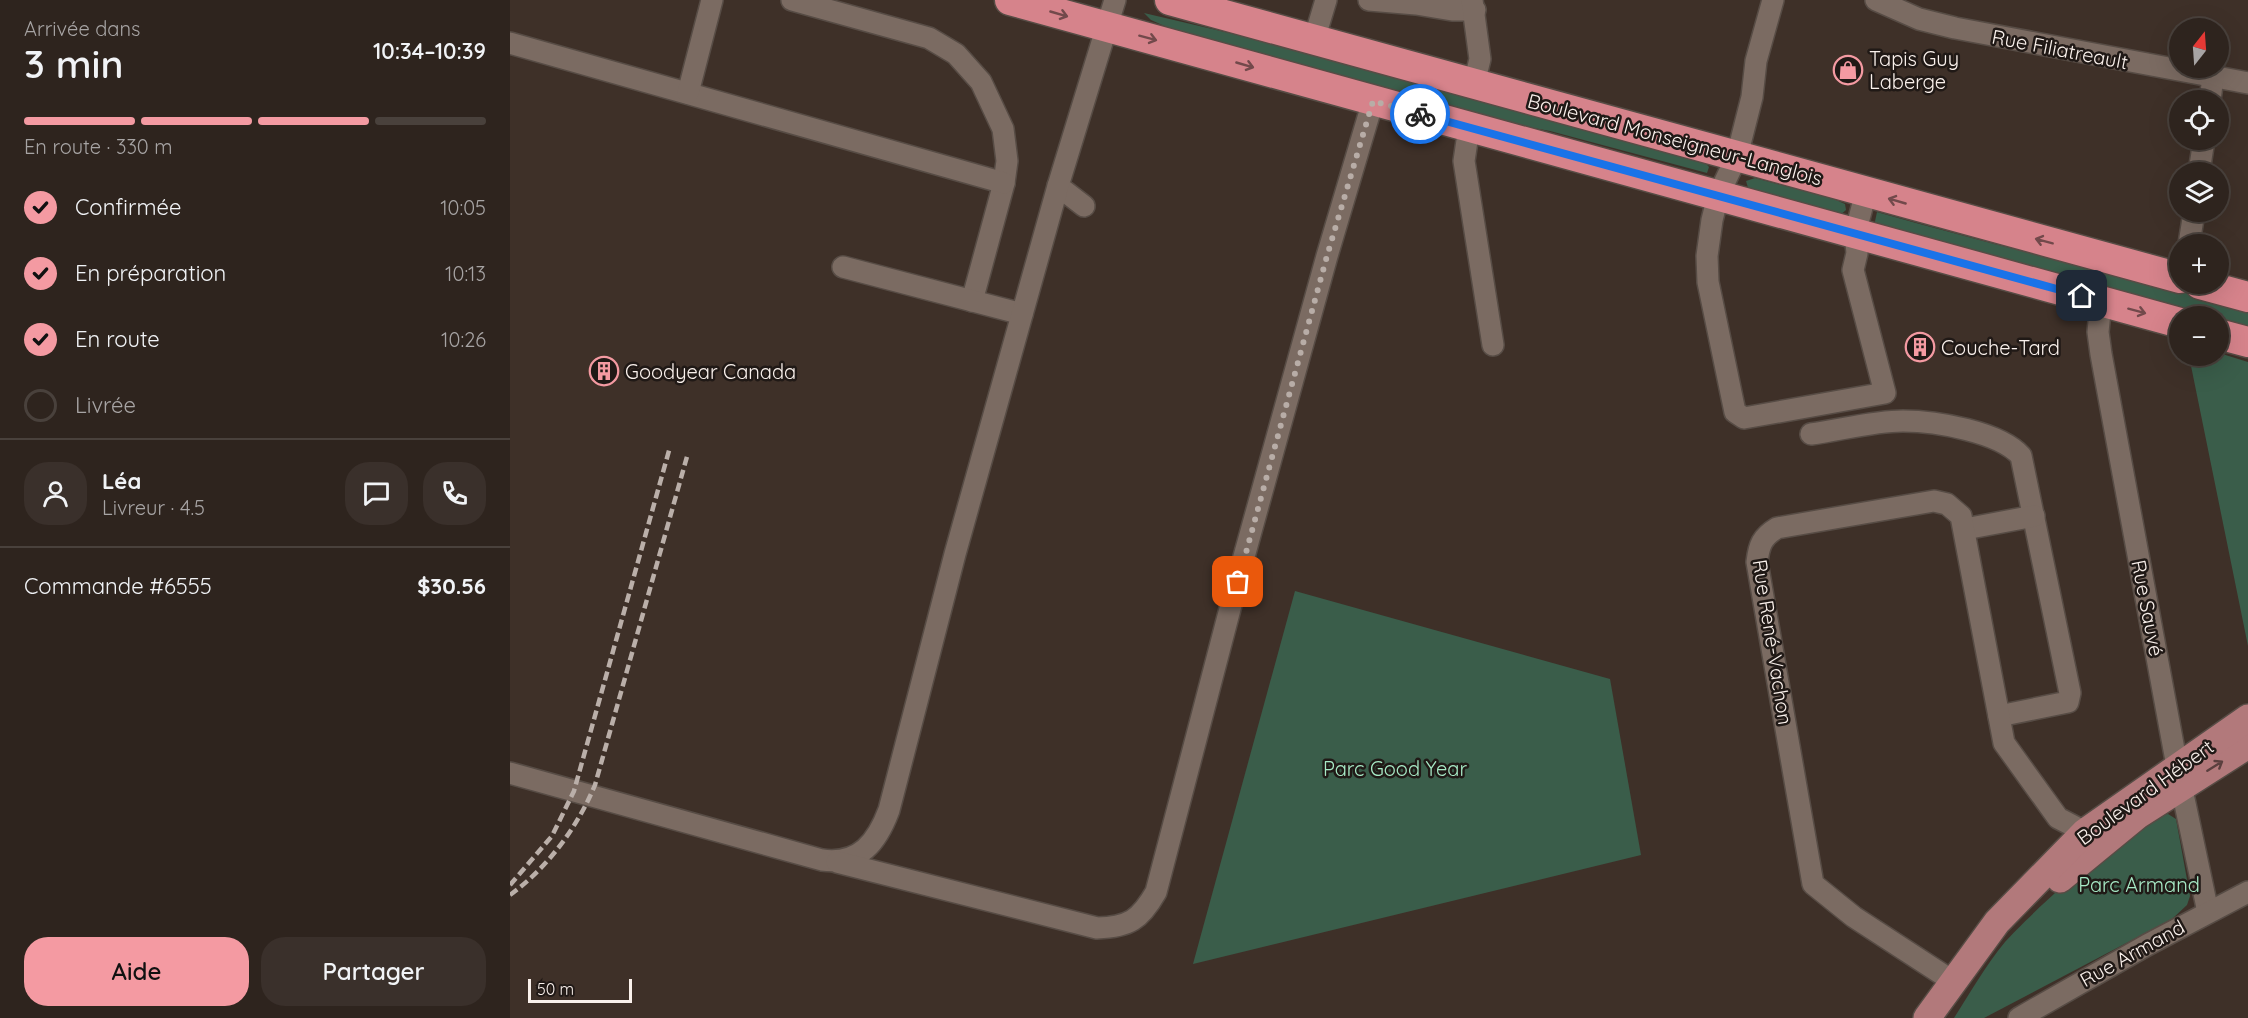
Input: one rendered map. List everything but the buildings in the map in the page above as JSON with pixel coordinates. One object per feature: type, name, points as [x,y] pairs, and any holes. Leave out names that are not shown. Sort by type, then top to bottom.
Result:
[{"type":"highway","points":[[1010,0],[1111,14],[1373,101],[2169,320]]},
{"type":"highway","name":"Boulevard Monseigneur-Langlois","points":[[1170,0],[2169,275]]},
{"type":"highway","points":[[2229,292],[2248,297]]},
{"type":"highway","points":[[2229,337],[2248,342]]},
{"type":"main road","name":"Boulevard Hébert","points":[[1997,922],[2054,884],[2139,815],[2179,776],[2248,718]]},
{"type":"main road","name":"Boulevard Hébert","points":[[1927,1018],[1997,922],[2085,832],[2179,776],[2248,745]]},
{"type":"street","points":[[688,93],[712,0]]},
{"type":"street","points":[[792,0],[910,32],[956,54],[981,82],[997,112],[1006,144],[1004,183],[972,301]]},
{"type":"street","points":[[1314,40],[1326,0]]},
{"type":"street","points":[[1370,0],[1452,10],[1474,5],[1480,59],[1474,84]]},
{"type":"street","points":[[1773,0],[1756,61],[1752,97],[1737,156],[1718,196],[1707,256],[1708,282],[1735,412],[1744,418],[1885,393],[1853,270],[1857,253],[1855,234],[1866,192]]},
{"type":"street","name":"Rue Filiatreault","points":[[1876,0],[1919,19],[1955,28],[2169,68]]},
{"type":"street","points":[[835,862],[847,860],[865,851],[879,835],[889,810],[955,554],[1058,186],[1111,14]]},
{"type":"street","points":[[510,43],[1004,183]]},
{"type":"street","name":"Rue Filiatreault","points":[[2220,78],[2248,83]]},
{"type":"street","points":[[510,773],[808,856],[1097,928],[1119,927],[1134,920],[1146,909],[1156,892],[1327,256],[1373,101]]},
{"type":"street","points":[[1469,128],[1464,161],[1493,345]]},
{"type":"street","points":[[1058,186],[1084,206]]},
{"type":"street","points":[[843,267],[1022,314]]},
{"type":"street","name":"Rue Sauvé","points":[[2101,301],[2098,332],[2101,354],[2179,776],[2208,912]]},
{"type":"street","points":[[1811,434],[1903,422],[1952,427],[2000,441],[2013,447],[2022,456],[2070,693],[2067,702],[2055,706],[1999,716]]},
{"type":"street","name":"Rue René-Vachon","points":[[1954,982],[1854,917],[1813,884],[1757,562],[1759,546],[1767,534],[1777,528],[1934,501],[1947,504],[1961,516],[2004,743],[2058,818],[2085,832]]},
{"type":"street","points":[[1965,529],[2034,516]]},
{"type":"street","points":[[2058,818],[2066,852]]},
{"type":"street","name":"Rue Armand","points":[[2019,1018],[2248,892]]},
{"type":"green space","points":[[1144,13],[1314,53],[1702,159],[1709,167],[1707,173],[1550,131],[1506,123],[1198,41],[1151,20]]},
{"type":"green space","points":[[1755,178],[1834,199],[1845,204],[1846,210],[1839,216],[1749,191],[1746,181]]},
{"type":"green space","points":[[1877,212],[2169,289],[2169,294],[2190,294],[2248,309],[2248,330],[2229,325],[2229,306],[2169,308],[1874,226]]},
{"type":"green space","points":[[2229,356],[2248,362],[2248,646],[2191,366],[2229,366]]},
{"type":"green space","name":"Parc Good Year","points":[[1295,591],[1610,679],[1641,855],[1193,964]]},
{"type":"green space","name":"Parc Armand","points":[[2168,814],[2176,819],[2190,896],[2187,905],[2172,919],[1984,1018],[1954,1018],[1998,951],[2037,910],[2083,869],[2131,832]]},
{"type":"railway","points":[[510,885],[552,836],[574,791],[670,447]]},
{"type":"railway","points":[[510,895],[537,872],[560,846],[588,801],[595,785],[688,453]]},
{"type":"way so far","points":[[1238,582],[1327,256],[1373,101],[1420,114]]},
{"type":"place","name":"Tapis Guy Laberge","points":[[1848,70]]},
{"type":"place","name":"Couche-Tard","points":[[1920,347]]},
{"type":"place","name":"Goodyear Canada","points":[[604,371]]},
{"type":"route","points":[[1420,114],[2082,296]]}]
